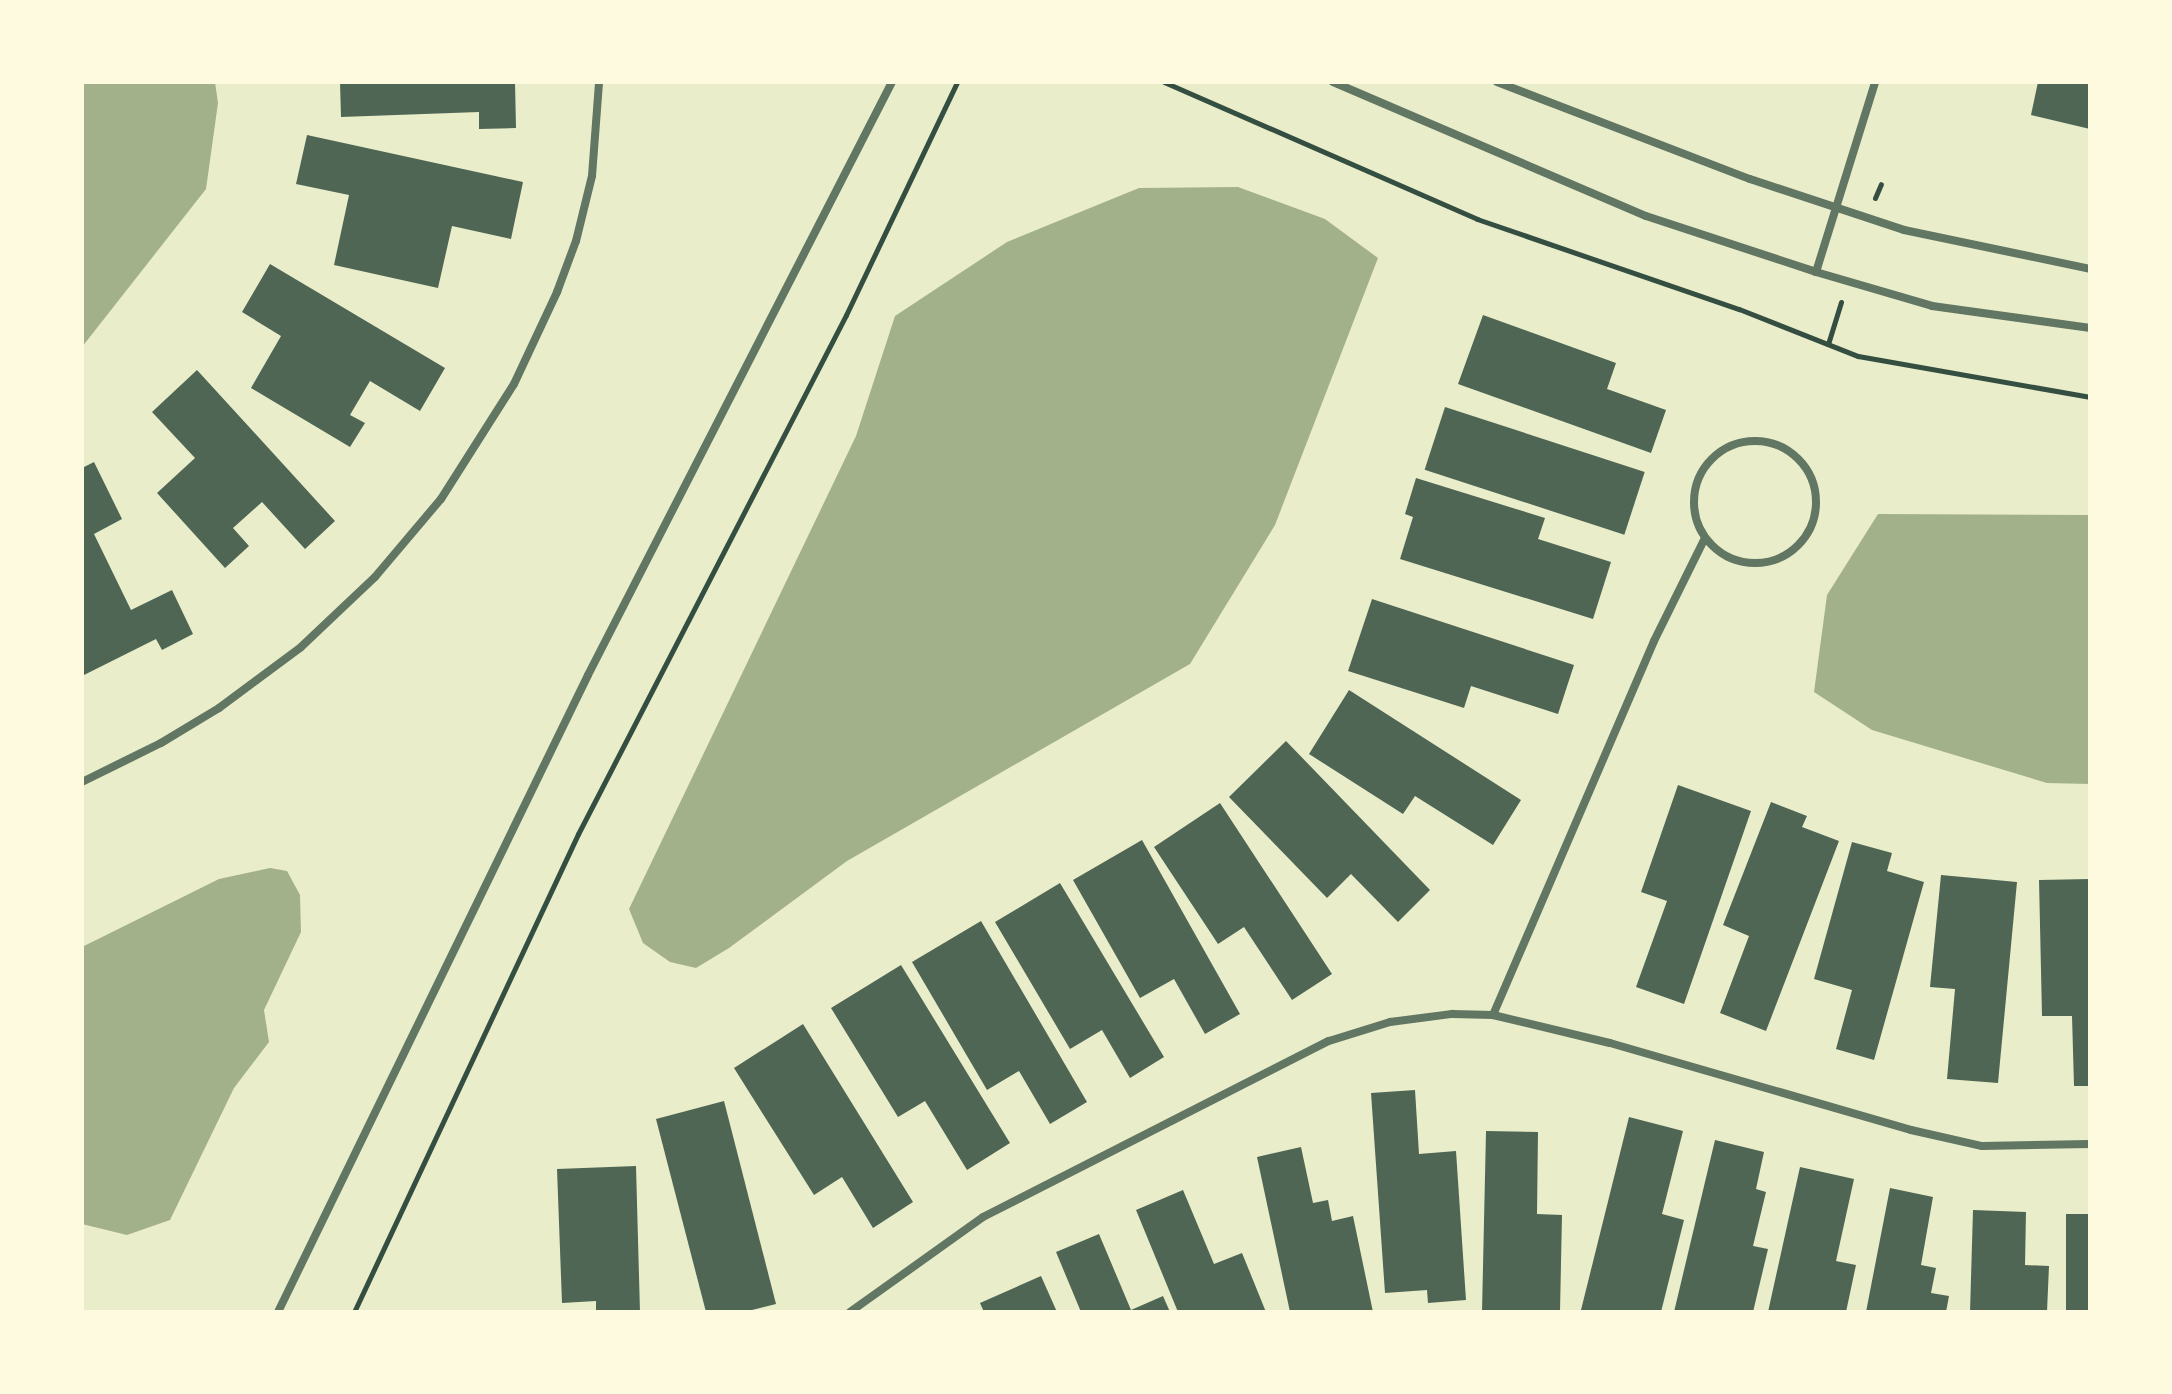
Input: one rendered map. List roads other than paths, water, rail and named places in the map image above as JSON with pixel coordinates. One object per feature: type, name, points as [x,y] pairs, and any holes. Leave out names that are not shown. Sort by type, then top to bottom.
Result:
[{"type":"street","points":[[82,782],[161,743],[219,708],[301,647],[375,577],[441,499],[514,384],[557,292],[576,241],[592,176],[600,109],[599,82]]},
{"type":"street","points":[[278,1312],[588,675],[892,82]]},
{"type":"street","points":[[1333,82],[1646,216],[1816,272],[1932,306],[2090,328]]},
{"type":"street","points":[[1497,82],[1722,169],[1904,230],[2090,269]]},
{"type":"street","points":[[1816,272],[1875,82]]},
{"type":"street","points":[[1760,440],[1780,445],[1797,456],[1809,472],[1816,491],[1816,512],[1810,532],[1788,554],[1759,564],[1738,562],[1720,553],[1705,538],[1697,520],[1694,501],[1697,481],[1707,463],[1722,450],[1741,442],[1760,440]]},
{"type":"street","points":[[1493,1015],[1654,641],[1705,538]]},
{"type":"street","points":[[850,1312],[983,1217],[1329,1041],[1390,1022],[1452,1014],[1493,1015],[1610,1043],[1911,1130],[1982,1146],[2090,1144]]}]
